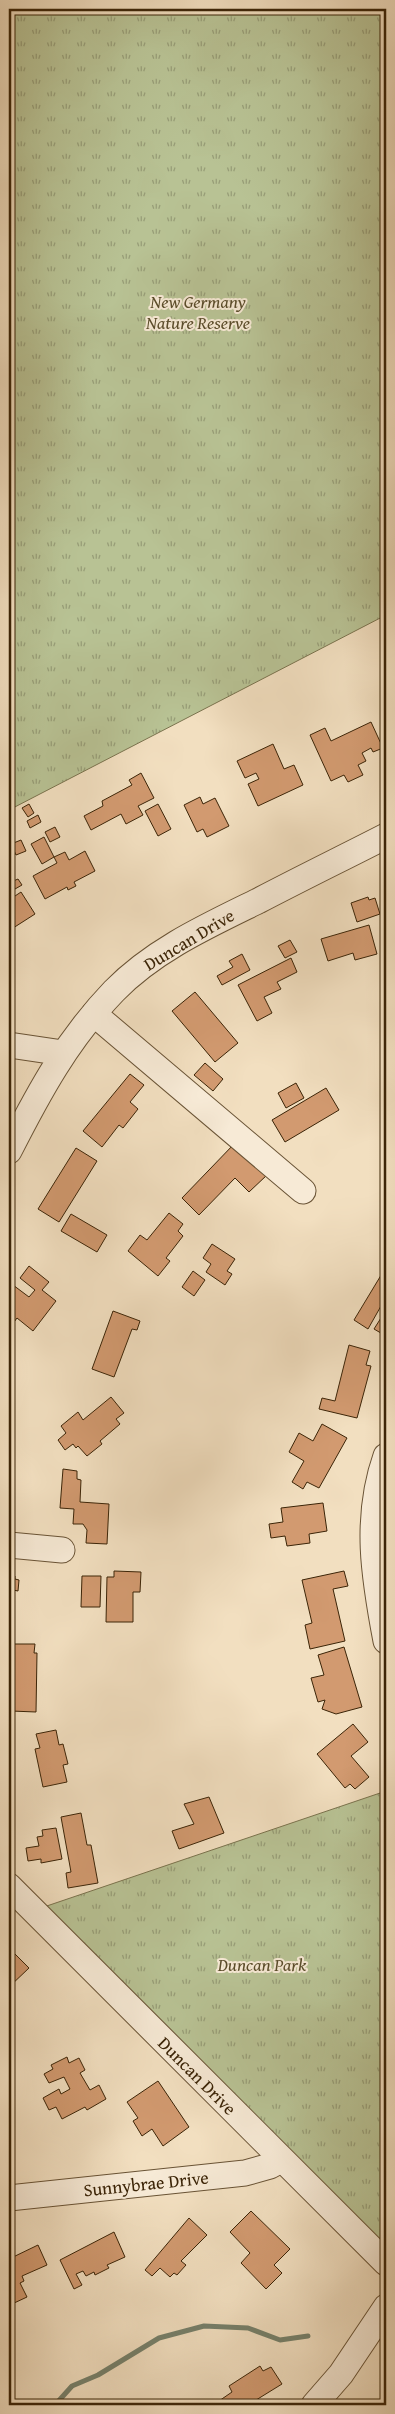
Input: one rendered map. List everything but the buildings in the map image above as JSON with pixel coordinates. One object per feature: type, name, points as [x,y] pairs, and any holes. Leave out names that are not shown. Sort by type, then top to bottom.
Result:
[{"type":"street","name":"Duncan Drive","points":[[9,1152],[43,1084],[63,1053],[115,990],[185,938],[386,836]]},
{"type":"street","points":[[94,1014],[303,1191]]},
{"type":"street","points":[[9,1045],[63,1053]]},
{"type":"street","points":[[386,1456],[376,1489],[372,1536],[377,1593],[386,1641]]},
{"type":"street","points":[[9,1545],[62,1550]]},
{"type":"street","name":"Duncan Drive","points":[[9,1886],[386,2263]]},
{"type":"street","name":"Sunnybrae Drive","points":[[9,2198],[245,2173],[270,2166],[281,2160]]},
{"type":"street","points":[[314,2405],[341,2374],[386,2308]]},
{"type":"green space","name":"New Germany Nature Reserve","points":[[9,9],[386,9],[386,615],[9,810]]},
{"type":"green space","name":"Duncan Park","points":[[386,1791],[386,2261],[32,1911]]},
{"type":"waterway","points":[[55,2405],[72,2386],[98,2375],[159,2338],[204,2326],[248,2328],[280,2340],[308,2336]]}]
